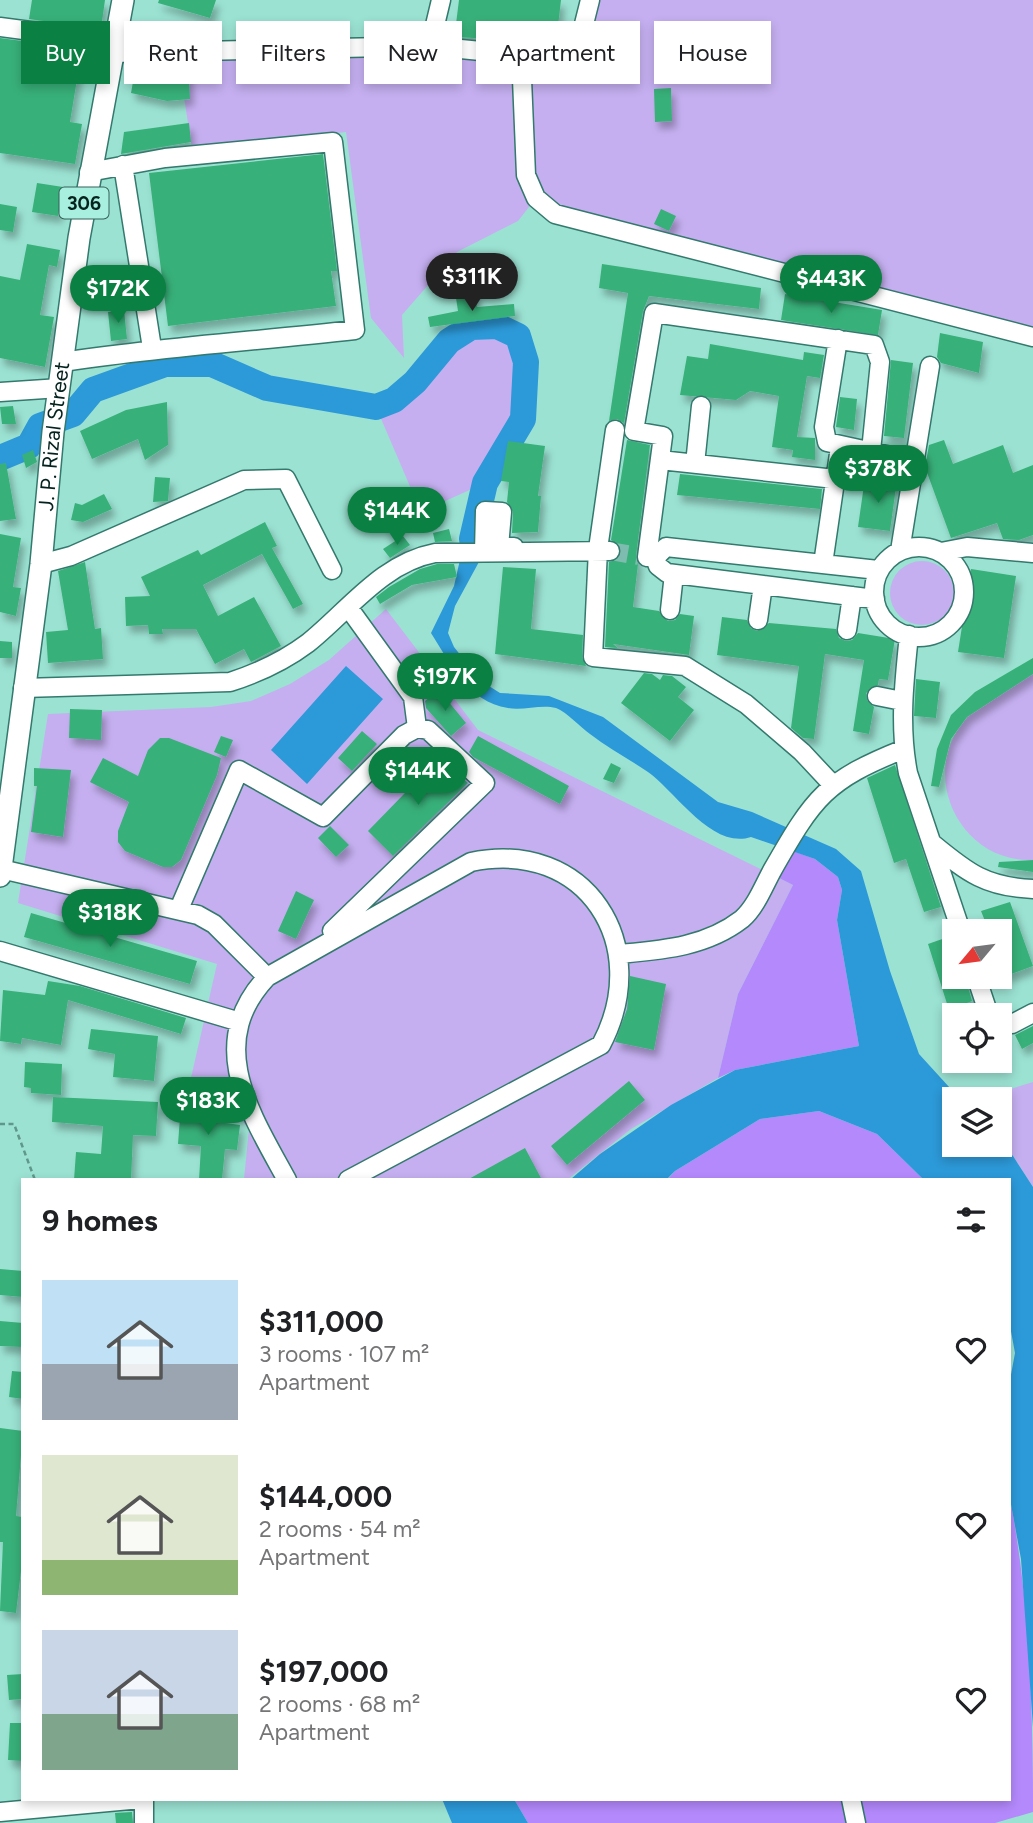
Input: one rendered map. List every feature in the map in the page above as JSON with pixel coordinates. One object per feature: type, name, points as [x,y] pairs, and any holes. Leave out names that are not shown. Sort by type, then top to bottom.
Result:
[{"type":"main road","name":"J. P. Rizal Street","points":[[0,876],[41,564],[53,432],[89,173],[123,0]]},
{"type":"street","points":[[436,21],[441,0]]},
{"type":"street","points":[[585,21],[590,0]]},
{"type":"street","points":[[0,27],[113,48],[364,46]]},
{"type":"street","points":[[522,84],[526,175],[536,198],[555,214],[1033,337]]},
{"type":"street","points":[[63,362],[152,348],[233,344],[355,330],[333,142],[165,158],[89,173]]},
{"type":"street","points":[[123,165],[152,348]]},
{"type":"street","points":[[647,557],[663,436],[634,431],[654,313],[874,345],[880,362],[872,451]]},
{"type":"street","points":[[838,339],[824,427],[827,442],[840,447],[914,461]]},
{"type":"street","points":[[900,551],[930,366]]},
{"type":"street","points":[[0,392],[58,398]]},
{"type":"street","points":[[695,464],[701,406]]},
{"type":"street","points":[[615,430],[593,657],[681,672],[746,704],[802,752],[832,784]]},
{"type":"street","points":[[823,564],[840,447]]},
{"type":"street","points":[[660,460],[835,479]]},
{"type":"street","points":[[41,564],[71,556],[244,480],[286,479],[332,570]]},
{"type":"street","points":[[483,552],[485,511],[502,512],[499,547],[533,548],[533,552]]},
{"type":"street","points":[[941,552],[967,541],[1026,549]]},
{"type":"street","points":[[647,557],[666,547],[878,570]]},
{"type":"street","points":[[904,643],[934,635],[948,627],[958,615],[963,601],[962,580],[952,561],[941,552],[920,547],[900,551],[878,570],[875,599],[880,614],[904,643],[904,749],[957,919]]},
{"type":"street","points":[[23,688],[230,682],[279,662],[307,644],[394,569],[415,557],[483,552],[604,550]]},
{"type":"street","points":[[647,557],[674,574],[875,599]]},
{"type":"street","points":[[670,610],[674,574]]},
{"type":"street","points":[[758,620],[763,585]]},
{"type":"street","points":[[847,630],[852,596]]},
{"type":"street","points":[[348,607],[413,697],[417,728]]},
{"type":"street","points":[[877,696],[902,685]]},
{"type":"street","points":[[179,909],[239,771],[323,817],[404,735],[417,728],[428,730],[485,783],[312,951]]},
{"type":"street","points":[[619,954],[667,949],[697,942],[722,931],[748,911],[795,829],[832,784],[855,770],[904,749]]},
{"type":"street","points":[[931,841],[963,870],[982,881],[1004,887],[1033,889]]},
{"type":"street","points":[[286,1178],[246,1103],[236,1051],[240,1022],[246,1006],[267,977],[452,870],[492,858],[543,863],[575,880],[600,907],[615,936],[619,954],[619,982],[614,1013],[606,1035],[594,1051],[352,1178]]},
{"type":"street","points":[[1,869],[179,909],[214,924],[267,977]]},
{"type":"street","points":[[0,951],[240,1022]]},
{"type":"street","points":[[1012,1024],[1033,1013]]},
{"type":"street","points":[[0,1812],[121,1801]]},
{"type":"street","points":[[143,1801],[144,1823]]},
{"type":"street","points":[[851,1801],[856,1823]]},
{"type":"path","points":[[0,1124],[14,1125],[34,1178]]},
{"type":"shaded area","points":[[595,0],[1033,0],[1033,332],[561,212],[543,196],[533,173],[529,84],[640,84],[640,21],[590,21]]},
{"type":"shaded area","points":[[222,52],[236,53],[236,84],[350,84],[350,54],[364,54],[364,84],[462,84],[462,54],[476,55],[476,84],[524,84],[536,198],[518,221],[457,252],[402,315],[404,358],[371,318],[346,132],[192,149],[182,84],[222,84]]},
{"type":"shaded area","points":[[497,326],[518,336],[526,362],[523,419],[485,483],[421,512],[376,407],[394,400],[415,382],[449,341],[471,327]]},
{"type":"shaded area","points":[[922,561],[945,570],[954,593],[945,616],[922,625],[899,616],[890,593],[899,570]]},
{"type":"shaded area","points":[[386,609],[478,730],[793,885],[738,994],[718,1078],[631,1129],[570,1178],[244,1178],[249,1129],[222,1097],[188,1091],[217,964],[18,903],[48,714],[211,707],[251,701],[290,684],[329,660]]},
{"type":"shaded area","points":[[1033,674],[1033,860],[1007,857],[985,847],[967,831],[954,811],[946,789],[946,765],[952,741],[966,719],[988,700]]},
{"type":"shaded area","points":[[790,850],[815,859],[838,877],[842,890],[837,920],[859,1046],[735,1070],[718,1078],[738,994],[793,885],[777,877]]},
{"type":"shaded area","points":[[1033,1082],[1033,1187],[1012,1155],[1012,1089]]},
{"type":"shaded area","points":[[819,1111],[877,1134],[922,1178],[669,1178],[675,1171],[760,1119]]},
{"type":"shaded area","points":[[1011,1505],[1022,1577],[1029,1655],[1033,1812],[995,1823],[528,1823],[515,1801],[1011,1801]]},
{"type":"water","points":[[481,505],[480,560],[455,606],[448,633],[454,647],[481,681],[500,693],[549,696],[603,717],[718,802],[752,812],[836,849],[861,871],[890,971],[919,1054],[949,1087],[942,1087],[942,1157],[1012,1155],[1033,1187],[1033,1727],[1021,1559],[1011,1504],[1011,1375],[1015,1353],[1011,1331],[1011,1178],[922,1178],[877,1134],[819,1111],[760,1119],[675,1171],[668,1178],[572,1178],[600,1154],[671,1105],[735,1070],[859,1046],[837,920],[842,890],[838,877],[815,859],[751,837],[736,839],[722,835],[708,827],[648,772],[597,739],[560,710],[544,707],[508,708],[494,704],[471,690],[431,633],[454,586],[467,529]]},
{"type":"water","points":[[346,666],[383,699],[307,784],[271,750]]},
{"type":"water","points":[[443,1801],[515,1801],[528,1823],[452,1823]]},
{"type":"building","points":[[32,0],[105,0],[102,21],[29,19]]},
{"type":"building","points":[[159,0],[216,0],[210,18],[158,3]]},
{"type":"building","points":[[459,0],[561,0],[559,21],[476,21],[476,38],[462,37],[462,21],[456,21]]},
{"type":"building","points":[[0,38],[21,41],[21,84],[76,84],[70,122],[82,124],[75,164],[0,153]]},
{"type":"building","points":[[133,84],[189,84],[190,99],[167,101],[131,93]]},
{"type":"building","points":[[671,88],[672,121],[655,122],[654,89]]},
{"type":"building","points":[[189,123],[191,142],[121,154],[124,132]]},
{"type":"building","points":[[323,154],[337,271],[331,271],[336,306],[168,326],[149,173]]},
{"type":"building","points":[[37,183],[63,187],[58,216],[32,212]]},
{"type":"building","points":[[0,204],[17,207],[13,232],[0,230]]},
{"type":"building","points":[[661,209],[676,216],[669,231],[654,224]]},
{"type":"building","points":[[27,244],[60,250],[57,267],[49,265],[40,315],[54,317],[45,367],[0,358],[0,276],[20,280]]},
{"type":"building","points":[[602,264],[761,288],[759,309],[649,296],[643,311],[624,423],[617,419],[609,421],[628,293],[599,288]]},
{"type":"building","points":[[785,294],[882,310],[878,335],[781,320]]},
{"type":"building","points":[[475,295],[477,307],[514,304],[515,316],[430,327],[428,317],[458,311],[456,298]]},
{"type":"building","points":[[124,310],[127,339],[111,341],[108,312]]},
{"type":"building","points":[[940,333],[983,342],[979,373],[941,363],[937,357]]},
{"type":"building","points":[[710,344],[803,360],[804,352],[824,355],[820,378],[807,376],[797,437],[815,438],[815,460],[792,457],[793,450],[772,447],[779,396],[750,391],[736,400],[680,395],[687,356],[708,359]]},
{"type":"building","points":[[891,360],[913,363],[904,438],[884,436]]},
{"type":"building","points":[[840,397],[857,399],[854,430],[836,427]]},
{"type":"building","points":[[167,402],[168,445],[145,460],[138,439],[92,459],[80,431],[126,410]]},
{"type":"building","points":[[13,406],[16,424],[2,424],[0,407]]},
{"type":"building","points":[[627,440],[650,445],[636,556],[638,564],[633,607],[659,611],[668,621],[675,620],[680,614],[694,616],[689,655],[613,644],[618,648],[605,647],[609,562],[616,560],[621,552],[619,545],[611,540]]},
{"type":"building","points":[[944,440],[953,464],[1003,445],[1013,473],[1033,465],[1033,535],[1019,540],[1003,539],[997,523],[951,538],[925,467],[929,445]]},
{"type":"building","points":[[508,441],[545,446],[538,496],[541,496],[538,532],[512,533],[513,512],[507,502],[509,482],[501,481]]},
{"type":"building","points":[[33,450],[37,462],[26,468],[22,455]]},
{"type":"building","points":[[6,463],[16,519],[0,521],[0,464]]},
{"type":"building","points":[[680,474],[822,489],[820,509],[677,495]]},
{"type":"building","points":[[155,477],[170,478],[168,501],[153,502]]},
{"type":"building","points":[[875,477],[897,480],[890,531],[858,527],[864,485],[874,486]]},
{"type":"building","points":[[104,494],[112,509],[83,522],[71,520],[75,503],[82,505]]},
{"type":"building","points":[[265,522],[277,546],[272,548],[303,604],[293,609],[262,554],[203,585],[218,616],[254,597],[281,646],[251,662],[244,649],[215,664],[196,629],[162,629],[163,634],[149,634],[148,625],[126,626],[125,597],[150,596],[141,577],[198,550],[201,555]]},
{"type":"building","points":[[449,529],[452,541],[435,542],[433,533]]},
{"type":"building","points":[[0,534],[21,538],[13,587],[21,588],[16,616],[0,612]]},
{"type":"building","points":[[403,536],[410,545],[390,558],[383,549]]},
{"type":"building","points":[[85,562],[95,629],[101,628],[103,659],[48,663],[46,632],[68,630],[58,571]]},
{"type":"building","points":[[437,564],[454,564],[457,577],[412,585],[380,604],[376,597],[389,587],[420,569]]},
{"type":"building","points":[[503,567],[536,569],[531,629],[583,635],[582,657],[586,666],[495,654]]},
{"type":"building","points":[[971,569],[1016,576],[1004,658],[958,652]]},
{"type":"building","points":[[722,617],[747,620],[751,628],[757,631],[769,623],[836,629],[839,638],[846,641],[852,640],[858,633],[895,639],[888,680],[879,679],[878,685],[866,693],[867,700],[874,707],[869,734],[853,731],[864,660],[825,654],[814,739],[803,738],[791,728],[799,666],[717,655]]},
{"type":"building","points":[[0,641],[12,642],[12,658],[0,658]]},
{"type":"building","points":[[1033,658],[1033,674],[967,717],[951,739],[939,787],[931,786],[937,749],[951,715],[975,692]]},
{"type":"building","points":[[644,673],[652,674],[660,680],[663,675],[672,676],[686,687],[678,697],[694,710],[670,741],[621,703]]},
{"type":"building","points":[[916,679],[940,682],[936,718],[914,716]]},
{"type":"building","points":[[439,690],[466,723],[451,736],[426,708],[425,701]]},
{"type":"building","points":[[70,709],[102,710],[101,740],[69,738]]},
{"type":"building","points":[[362,731],[377,744],[352,771],[338,758]]},
{"type":"building","points":[[221,736],[233,740],[226,757],[214,752]]},
{"type":"building","points":[[478,736],[569,786],[560,804],[473,757],[469,752]]},
{"type":"building","points":[[160,738],[169,738],[221,758],[217,775],[181,860],[172,867],[163,867],[125,851],[118,842],[118,831],[129,802],[90,782],[103,758],[138,776],[148,750]]},
{"type":"building","points":[[439,758],[468,783],[393,856],[368,831]]},
{"type":"building","points":[[611,763],[621,768],[614,783],[603,779]]},
{"type":"building","points":[[895,765],[941,907],[924,912],[906,859],[894,863],[867,778]]},
{"type":"building","points":[[34,768],[71,770],[63,837],[31,832],[37,786],[34,786]]},
{"type":"building","points":[[330,826],[349,845],[336,857],[318,838]]},
{"type":"building","points":[[1033,860],[1033,872],[998,867],[999,862]]},
{"type":"building","points":[[296,891],[314,900],[296,939],[278,931]]},
{"type":"building","points":[[1010,902],[1033,966],[1012,974],[1012,919],[984,919],[981,911]]},
{"type":"building","points":[[31,913],[197,961],[190,984],[24,937]]},
{"type":"building","points":[[942,939],[942,988],[928,944]]},
{"type":"building","points":[[630,976],[666,984],[654,1050],[615,1042],[627,1009]]},
{"type":"building","points":[[48,981],[80,986],[186,1018],[181,1034],[68,1000],[61,1045],[22,1038],[21,1044],[0,1041],[3,990],[45,995]]},
{"type":"building","points":[[942,989],[969,989],[972,1001],[947,1003]]},
{"type":"building","points":[[1033,1026],[1033,1043],[1022,1049],[1015,1035]]},
{"type":"building","points":[[91,1029],[158,1036],[154,1081],[113,1077],[115,1054],[88,1049]]},
{"type":"building","points":[[25,1062],[62,1064],[61,1095],[31,1093],[31,1088],[24,1087]]},
{"type":"building","points":[[629,1081],[645,1100],[567,1165],[551,1146]]},
{"type":"building","points":[[53,1097],[158,1102],[156,1136],[133,1135],[131,1178],[74,1178],[76,1152],[101,1154],[103,1126],[52,1122]]},
{"type":"building","points":[[181,1104],[226,1109],[225,1123],[240,1125],[237,1150],[225,1149],[222,1178],[199,1178],[201,1146],[178,1144]]},
{"type":"building","points":[[525,1148],[541,1178],[471,1178]]},
{"type":"building","points":[[0,1269],[21,1271],[21,1297],[0,1295]]},
{"type":"building","points":[[0,1321],[21,1323],[21,1347],[0,1346]]},
{"type":"building","points":[[12,1371],[21,1372],[21,1399],[9,1397]]},
{"type":"building","points":[[0,1428],[21,1431],[16,1516],[21,1517],[21,1571],[16,1613],[0,1611],[3,1542],[0,1542]]},
{"type":"building","points":[[21,1674],[21,1699],[9,1700],[7,1675]]},
{"type":"building","points":[[10,1723],[21,1723],[21,1761],[8,1760]]},
{"type":"building","points":[[132,1812],[133,1823],[116,1823],[115,1813]]},
{"type":"waterway","points":[[0,458],[29,446],[40,426],[73,414],[93,390],[165,364],[212,364],[267,388],[376,407],[394,400],[415,382],[449,341],[471,327],[497,326],[518,336],[526,362],[523,419],[485,483],[472,539]]},
{"type":"tunnel","points":[[610,551],[639,556]]}]
